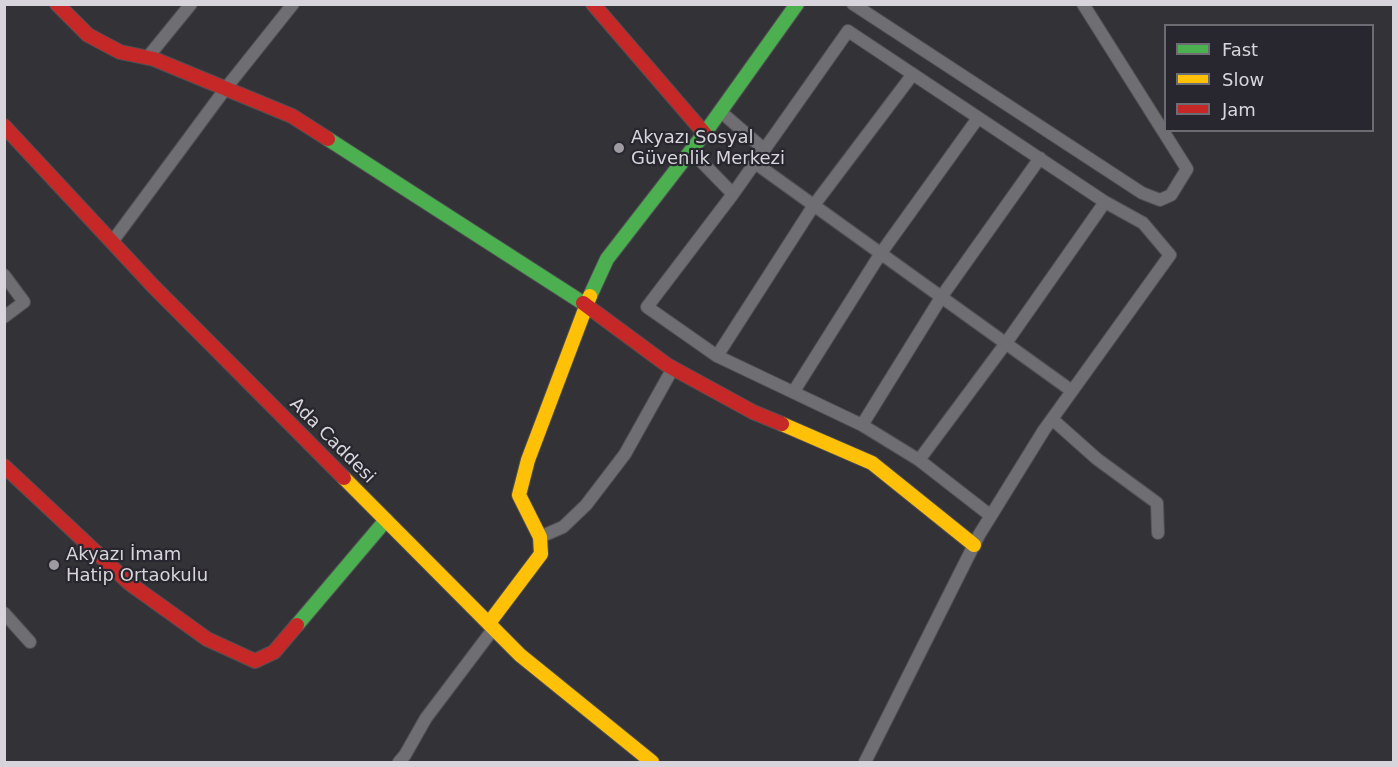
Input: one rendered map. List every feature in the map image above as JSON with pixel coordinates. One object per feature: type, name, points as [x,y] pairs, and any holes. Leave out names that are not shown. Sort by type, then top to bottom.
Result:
[{"type":"main road","points":[[57,4],[88,35],[120,52],[147,58],[292,116],[586,305],[673,368],[753,412],[872,464],[974,545]]},
{"type":"main road","points":[[593,4],[705,134]]},
{"type":"main road","points":[[491,626],[541,554],[540,537],[519,495],[528,460],[586,305],[607,259],[705,134],[797,4]]},
{"type":"main road","name":"Ada Caddesi","points":[[4,126],[153,286],[520,655],[652,762]]},
{"type":"main road","points":[[4,466],[129,583],[207,639],[255,661],[274,652],[386,520]]},
{"type":"street","points":[[147,58],[191,4]]},
{"type":"street","points":[[112,242],[226,88],[293,4]]},
{"type":"street","points":[[854,4],[1142,193],[1160,200],[1171,195],[1188,169],[1164,132]]},
{"type":"street","points":[[1083,4],[1164,131]]},
{"type":"street","points":[[865,762],[974,545],[991,516],[1052,419],[1170,255],[1143,223],[1105,202],[848,31],[733,194],[647,307],[717,356],[862,424],[919,460],[991,516]]},
{"type":"street","points":[[717,356],[814,206],[913,74]]},
{"type":"street","points":[[720,112],[765,150]]},
{"type":"street","points":[[794,391],[881,253],[978,118]]},
{"type":"street","points":[[691,151],[733,194]]},
{"type":"street","points":[[862,424],[942,296],[1040,158]]},
{"type":"street","points":[[755,163],[1072,391]]},
{"type":"street","points":[[919,460],[1006,343],[1105,202]]},
{"type":"street","points":[[4,275],[24,302],[4,317]]},
{"type":"street","points":[[540,537],[563,527],[586,505],[625,454],[673,368]]},
{"type":"street","points":[[1052,419],[1097,459],[1157,503],[1158,533]]},
{"type":"street","points":[[4,613],[30,642]]},
{"type":"street","points":[[399,762],[426,718],[491,626]]},
{"type":"traffic: fast","points":[[590,296],[607,259],[707,130],[797,4]]},
{"type":"traffic: fast","points":[[328,139],[583,303]]},
{"type":"traffic: fast","points":[[297,625],[386,520]]},
{"type":"traffic: slow","points":[[489,623],[541,554],[540,537],[519,495],[528,460],[590,296]]},
{"type":"traffic: slow","points":[[782,424],[872,463],[974,545]]},
{"type":"traffic: slow","points":[[344,478],[520,655],[652,762]]},
{"type":"traffic: jam","points":[[57,4],[88,35],[120,52],[154,59],[292,116],[328,139]]},
{"type":"traffic: jam","points":[[593,4],[705,134]]},
{"type":"traffic: jam","points":[[4,126],[153,286],[344,478]]},
{"type":"traffic: jam","points":[[583,303],[667,365],[753,412],[782,424]]},
{"type":"traffic: jam","points":[[4,466],[129,583],[207,639],[255,661],[274,652],[297,625]]},
{"type":"place","name":"Akyazı Sosyal Güvenlik Merkezi","points":[[619,148]]},
{"type":"place","name":"Akyazı İmam Hatip Ortaokulu","points":[[54,565]]}]
